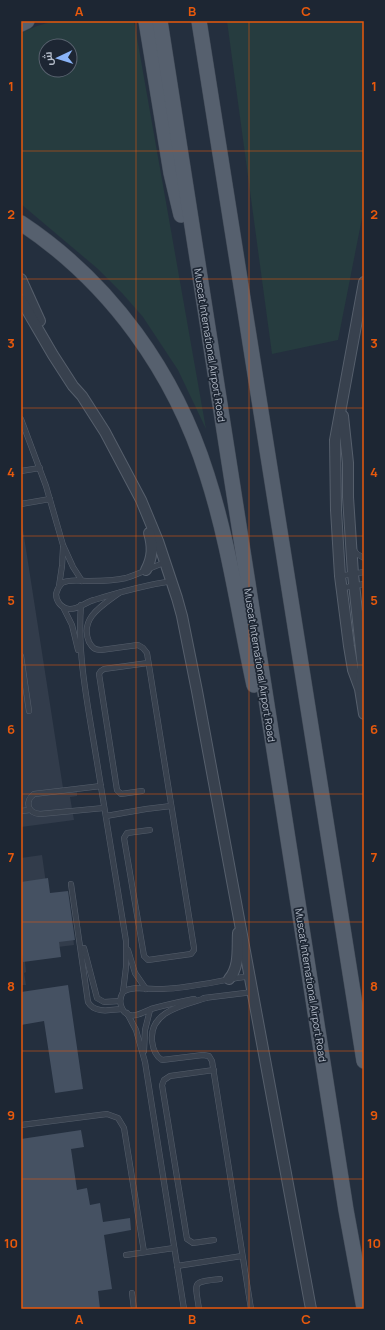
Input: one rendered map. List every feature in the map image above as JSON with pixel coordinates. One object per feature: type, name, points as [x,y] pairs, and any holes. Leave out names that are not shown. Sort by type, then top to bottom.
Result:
[{"type":"main road","points":[[21,24],[27,21]]},
{"type":"main road","points":[[146,21],[175,192],[186,231],[195,248]]},
{"type":"main road","name":"Muscat International Airport Road","points":[[160,21],[346,1210],[364,1308]]},
{"type":"main road","points":[[199,21],[364,1061]]},
{"type":"main road","points":[[208,21],[221,160]]},
{"type":"main road","points":[[24,225],[57,249],[86,274],[123,316],[149,351],[167,381],[196,443],[207,476],[225,546],[296,890]]},
{"type":"street","points":[[21,279],[40,321],[77,382],[82,396]]},
{"type":"street","points":[[364,282],[335,440],[336,510],[340,576],[353,670],[360,689],[364,714]]},
{"type":"street","points":[[21,300],[53,356],[73,386],[82,396],[118,454],[141,500],[172,581],[182,616],[190,654],[310,1309]]},
{"type":"street","points":[[342,407],[348,463],[348,497],[353,574],[359,585],[359,632],[363,668],[360,689]]},
{"type":"street","points":[[141,500],[152,550],[150,564],[146,570]]},
{"type":"street","points":[[229,979],[233,974],[237,963],[238,911]]},
{"type":"lane","points":[[21,419],[40,468],[63,545],[73,567],[82,581]]},
{"type":"lane","points":[[21,471],[40,468]]},
{"type":"lane","points":[[21,504],[50,499]]},
{"type":"lane","points":[[59,587],[63,545]]},
{"type":"lane","points":[[351,546],[356,554],[364,558]]},
{"type":"lane","points":[[81,656],[72,625],[63,607],[56,598],[56,592],[59,587],[63,583],[114,580],[136,575],[166,562]]},
{"type":"lane","points":[[340,576],[364,572]]},
{"type":"lane","points":[[63,607],[69,609],[75,608],[96,599],[154,584],[172,581]]},
{"type":"lane","points":[[342,588],[359,585]]},
{"type":"lane","points":[[119,593],[98,608],[90,619],[87,629],[88,639],[92,646],[98,650],[135,645],[141,646],[147,653],[194,948],[191,954],[148,960],[144,956],[124,838],[127,833],[150,830]]},
{"type":"lane","points":[[81,605],[81,656],[126,941],[136,973],[146,989]]},
{"type":"lane","points":[[359,632],[364,612]]},
{"type":"lane","points":[[21,656],[29,711]]},
{"type":"lane","points":[[142,791],[121,794],[117,790],[99,674],[104,669],[148,663]]},
{"type":"lane","points":[[101,786],[34,794],[28,801],[28,806],[34,813],[40,814],[104,808]]},
{"type":"lane","points":[[106,816],[171,806]]},
{"type":"lane","points":[[21,811],[30,810]]},
{"type":"lane","points":[[71,884],[88,1002],[93,1008],[99,1010],[122,1009]]},
{"type":"lane","points":[[78,925],[96,995],[102,1001],[120,1001]]},
{"type":"lane","points":[[126,941],[124,992],[120,1001],[122,1009],[136,1030],[145,1062],[184,1309]]},
{"type":"lane","points":[[124,992],[132,988],[176,988],[250,976]]},
{"type":"lane","points":[[126,1013],[136,1015],[184,1001],[253,992]]},
{"type":"lane","points":[[206,998],[167,1011],[161,1016],[153,1028],[152,1042],[156,1054],[162,1060],[206,1055],[211,1058],[251,1309]]},
{"type":"lane","points":[[145,1062],[145,1030],[150,1010]]},
{"type":"lane","points":[[214,1070],[170,1076],[164,1080],[162,1086],[187,1239],[193,1243],[214,1240]]},
{"type":"lane","points":[[21,1125],[107,1114],[118,1118],[124,1128],[144,1252]]},
{"type":"lane","points":[[126,1255],[174,1248]]},
{"type":"lane","points":[[177,1266],[242,1256]]},
{"type":"lane","points":[[199,1309],[196,1288],[197,1284],[200,1282],[220,1279]]},
{"type":"lane","points":[[132,1293],[134,1309]]},
{"type":"shaded area","points":[[21,517],[63,788],[77,787],[77,796],[70,797],[74,820],[21,827]]},
{"type":"shaded area","points":[[42,855],[48,898],[68,895],[74,945],[24,951],[26,972],[24,973],[26,985],[21,985],[21,858]]},
{"type":"green space","points":[[54,21],[134,21],[206,429],[178,370],[143,317],[98,269],[21,204],[21,33]]},
{"type":"green space","points":[[227,21],[364,21],[364,208],[338,340],[272,354]]},
{"type":"building","points":[[48,878],[50,893],[68,891],[75,940],[59,942],[61,957],[23,962],[21,947],[21,882]]},
{"type":"building","points":[[68,985],[83,1089],[55,1093],[44,1021],[21,1025],[21,992]]},
{"type":"building","points":[[81,1130],[84,1147],[71,1149],[77,1190],[87,1188],[90,1205],[100,1203],[103,1222],[130,1218],[131,1230],[104,1235],[112,1289],[98,1291],[100,1309],[21,1309],[21,1139]]}]
